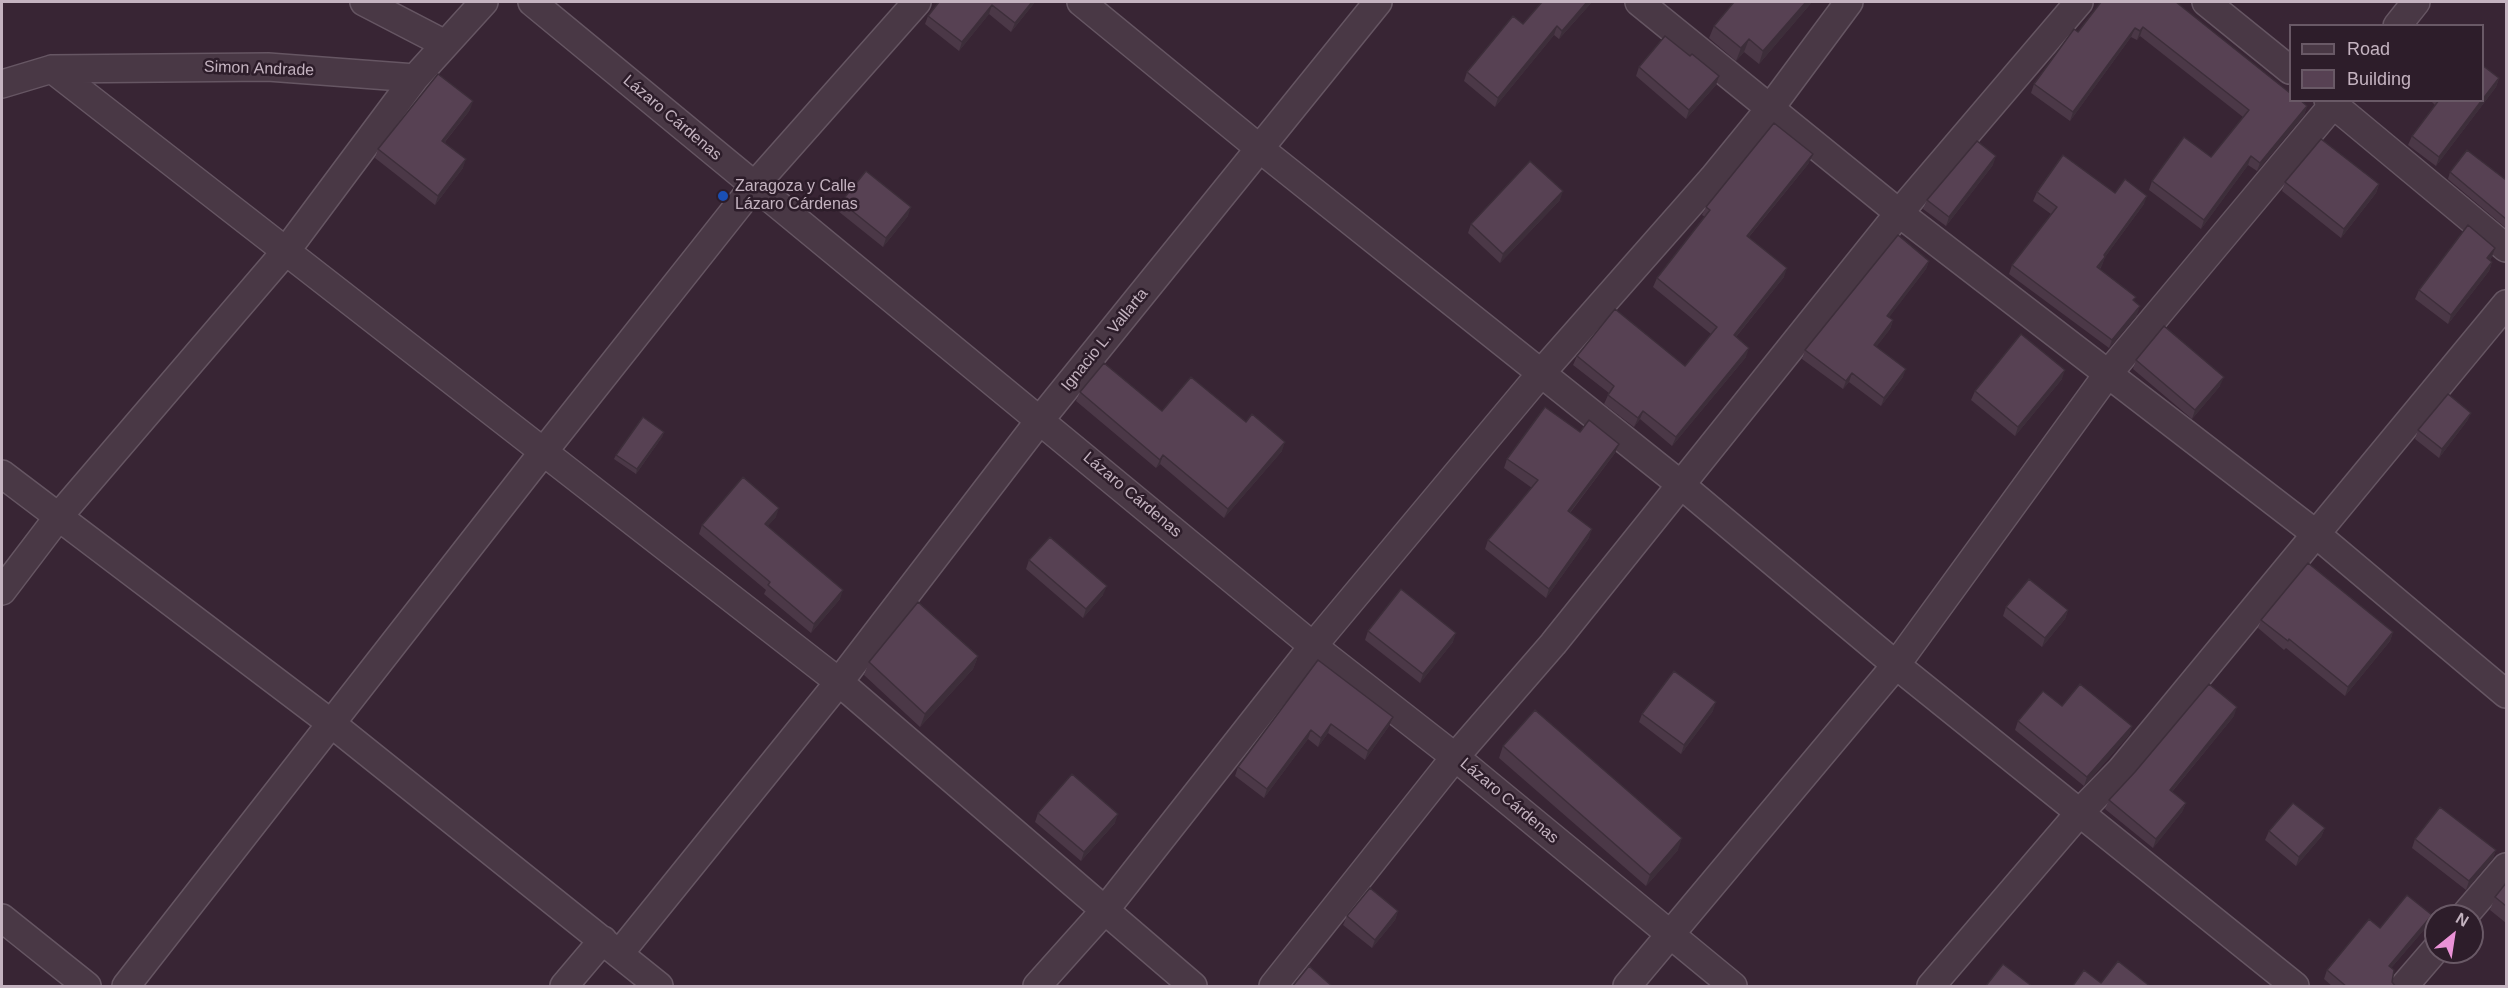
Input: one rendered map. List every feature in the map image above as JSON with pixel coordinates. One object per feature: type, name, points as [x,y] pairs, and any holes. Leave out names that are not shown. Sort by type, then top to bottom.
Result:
[{"type":"street","points":[[364,2],[445,44]]},
{"type":"street","points":[[2,591],[59,516],[286,251],[415,78],[484,2]]},
{"type":"street","name":"Lázaro Cárdenas","points":[[532,2],[1313,646],[1455,757],[1733,987]]},
{"type":"street","points":[[126,987],[754,186],[917,2]]},
{"type":"street","points":[[1081,2],[1259,148],[1542,372],[1896,665],[2295,987]]},
{"type":"street","name":"Ignacio L. Vallarta","points":[[564,987],[611,947],[839,682],[1040,420],[1378,2]]},
{"type":"street","points":[[1639,2],[1899,213],[2316,534],[2506,694]]},
{"type":"street","points":[[1037,987],[1105,910],[1313,646],[1542,372],[1713,178],[1771,107],[1850,2]]},
{"type":"street","points":[[1273,987],[1455,757],[1553,644],[1899,213],[2079,2]]},
{"type":"street","points":[[2206,2],[2289,69]]},
{"type":"street","points":[[2399,24],[2416,2]]},
{"type":"street","name":"Simon Andrade","points":[[2,84],[52,69],[268,67],[415,78]]},
{"type":"street","points":[[52,69],[839,682],[1193,987]]},
{"type":"street","points":[[1628,987],[1896,665],[2107,375],[2333,102],[2506,248]]},
{"type":"street","points":[[1931,987],[2081,812],[2120,771],[2506,304]]},
{"type":"street","points":[[2,474],[332,724],[659,987]]},
{"type":"street","points":[[2474,904],[2506,867]]},
{"type":"street","points":[[2,918],[87,987]]},
{"type":"street","points":[[2404,987],[2424,963]]},
{"type":"building","points":[[939,2],[1032,2],[1015,23],[992,5],[962,42],[928,16]]},
{"type":"building","points":[[1542,2],[1587,2],[1562,31],[1557,26],[1498,98],[1467,72],[1513,16],[1523,24]]},
{"type":"building","points":[[1734,2],[1806,2],[1763,51],[1749,39],[1741,48],[1714,26]]},
{"type":"building","points":[[2101,2],[2176,2],[2289,92],[2289,102],[2302,102],[2307,106],[2260,163],[2251,156],[2204,220],[2152,181],[2184,137],[2211,157],[2249,110],[2143,27],[2140,31],[2135,28],[2073,112],[2034,84],[2074,29],[2078,32]]},
{"type":"building","points":[[1665,36],[1719,76],[1689,110],[1639,67]]},
{"type":"building","points":[[2484,67],[2499,78],[2484,97]]},
{"type":"building","points":[[438,74],[473,101],[442,141],[466,159],[438,196],[378,149]]},
{"type":"building","points":[[2438,102],[2480,102],[2439,157],[2412,136]]},
{"type":"building","points":[[1774,123],[1813,154],[1747,236],[1787,268],[1734,335],[1749,348],[1676,437],[1643,411],[1638,418],[1608,395],[1614,386],[1577,356],[1615,309],[1685,366],[1717,327],[1657,278],[1710,210],[1706,207]]},
{"type":"building","points":[[2321,139],[2379,184],[2344,229],[2285,182]]},
{"type":"building","points":[[1977,141],[1996,156],[1949,217],[1927,200]]},
{"type":"building","points":[[2467,150],[2506,180],[2506,219],[2450,172]]},
{"type":"building","points":[[2063,155],[2115,193],[2125,179],[2147,196],[2097,267],[2136,297],[2133,300],[2140,306],[2112,340],[2012,265],[2057,207],[2037,192]]},
{"type":"building","points":[[1530,161],[1563,191],[1503,254],[1471,224]]},
{"type":"building","points":[[866,171],[911,207],[886,238],[841,202]]},
{"type":"building","points":[[2468,225],[2495,248],[2487,258],[2492,262],[2451,315],[2419,290]]},
{"type":"building","points":[[1898,235],[1929,261],[1887,316],[1893,320],[1874,345],[1906,369],[1884,398],[1852,373],[1846,381],[1805,350]]},
{"type":"building","points":[[2164,326],[2224,377],[2195,410],[2136,360]]},
{"type":"building","points":[[2021,334],[2065,370],[2018,427],[1975,391]]},
{"type":"building","points":[[1104,363],[1162,411],[1191,377],[1246,422],[1252,414],[1285,442],[1228,509],[1163,455],[1160,460],[1080,392]]},
{"type":"building","points":[[2448,394],[2471,413],[2442,449],[2418,430]]},
{"type":"building","points":[[1545,407],[1580,432],[1589,420],[1619,444],[1568,511],[1592,529],[1549,589],[1488,540],[1538,480],[1507,459]]},
{"type":"building","points":[[643,417],[664,432],[637,469],[616,455]]},
{"type":"building","points":[[743,477],[779,508],[765,524],[843,590],[814,624],[768,585],[770,582],[702,525]]},
{"type":"building","points":[[1050,537],[1107,586],[1086,609],[1029,560]]},
{"type":"building","points":[[2308,563],[2393,632],[2348,687],[2289,639],[2288,641],[2261,620]]},
{"type":"building","points":[[2029,579],[2068,610],[2045,638],[2006,607]]},
{"type":"building","points":[[1401,589],[1456,633],[1423,674],[1368,631]]},
{"type":"building","points":[[918,602],[978,656],[925,714],[869,662]]},
{"type":"building","points":[[1318,660],[1393,717],[1368,751],[1331,724],[1321,738],[1311,730],[1267,789],[1238,767]]},
{"type":"building","points":[[1674,671],[1716,702],[1684,745],[1642,714]]},
{"type":"building","points":[[2080,684],[2132,726],[2087,777],[2018,721],[2043,691],[2062,706]]},
{"type":"building","points":[[2209,684],[2237,707],[2170,790],[2186,803],[2156,839],[2109,800]]},
{"type":"building","points":[[1535,710],[1682,838],[1650,875],[1503,746]]},
{"type":"building","points":[[1072,774],[1118,814],[1084,852],[1038,813]]},
{"type":"building","points":[[2293,803],[2325,828],[2299,857],[2269,831]]},
{"type":"building","points":[[2440,807],[2496,850],[2469,881],[2415,839]]},
{"type":"building","points":[[2506,883],[2506,906],[2495,897]]},
{"type":"building","points":[[1370,888],[1398,911],[1375,940],[1347,916]]},
{"type":"building","points":[[2407,895],[2424,909],[2424,924],[2389,966],[2394,970],[2392,982],[2396,987],[2347,987],[2327,970],[2369,919],[2380,928]]},
{"type":"building","points":[[2118,961],[2151,987],[2072,987],[2084,970],[2101,983]]},
{"type":"building","points":[[2003,964],[2033,987],[1985,987]]},
{"type":"building","points":[[1309,966],[1333,987],[1292,987]]},
{"type":"place","name":"Zaragoza y Calle Lázaro Cárdenas","points":[[723,196]]}]
